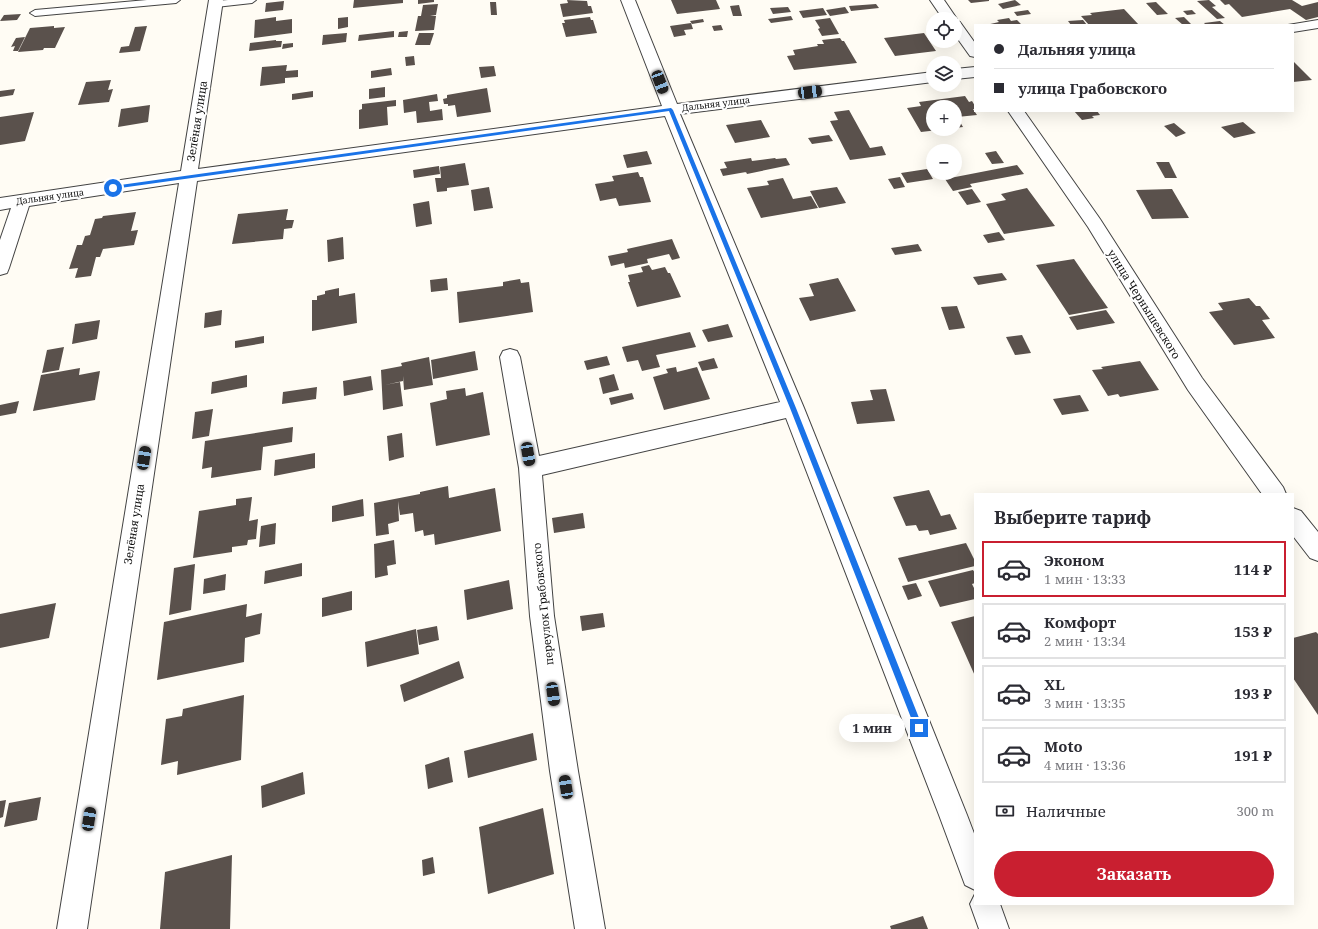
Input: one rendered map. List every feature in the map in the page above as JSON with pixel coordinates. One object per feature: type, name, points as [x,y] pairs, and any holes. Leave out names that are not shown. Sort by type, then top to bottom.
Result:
[{"type":"street","points":[[628,0],[671,110],[793,408],[953,815],[974,872]]},
{"type":"street","points":[[937,0],[945,12]]},
{"type":"street","name":"Зелёная улица","points":[[72,929],[216,2]]},
{"type":"street","points":[[1294,28],[1318,24]]},
{"type":"street","points":[[962,35],[974,52]]},
{"type":"street","points":[[962,73],[974,72]]},
{"type":"street","name":"Дальняя улица","points":[[0,204],[188,176],[671,110],[926,78]]},
{"type":"street","name":"улица Чернышевского","points":[[1017,112],[1090,217],[1195,384],[1274,493]]},
{"type":"street","points":[[0,268],[22,201]]},
{"type":"street","name":"переулок Грабовского","points":[[510,357],[530,468],[543,624],[564,771],[590,929]]},
{"type":"street","points":[[530,468],[793,408]]},
{"type":"street","points":[[1294,519],[1318,550]]},
{"type":"street","points":[[985,905],[994,929]]},
{"type":"lane","points":[[35,13],[176,0]]},
{"type":"lane","points":[[216,2],[252,0]]},
{"type":"building","points":[[354,0],[403,0],[403,3],[353,8]]},
{"type":"building","points":[[418,0],[434,0],[434,2],[418,4]]},
{"type":"building","points":[[567,0],[587,1],[588,6],[591,6],[593,13],[563,17],[560,4],[568,3]]},
{"type":"building","points":[[671,0],[716,0],[720,9],[677,14]]},
{"type":"building","points":[[968,0],[989,0],[989,1],[971,3]]},
{"type":"building","points":[[1015,0],[1021,5],[1003,9],[998,4]]},
{"type":"building","points":[[1209,0],[1216,6],[1212,7],[1225,18],[1217,19],[1197,1]]},
{"type":"building","points":[[1220,0],[1292,0],[1302,6],[1318,2],[1318,17],[1306,20],[1290,9],[1242,17],[1229,4],[1225,5]]},
{"type":"building","points":[[284,1],[283,10],[265,12],[266,3]]},
{"type":"building","points":[[490,2],[496,2],[497,15],[491,15]]},
{"type":"building","points":[[1156,2],[1168,14],[1157,15],[1146,3]]},
{"type":"building","points":[[438,4],[436,15],[430,15],[436,16],[434,30],[415,31],[418,16],[421,16],[423,5]]},
{"type":"building","points":[[876,4],[879,8],[851,11],[849,6]]},
{"type":"building","points":[[739,5],[742,16],[733,16],[730,6]]},
{"type":"building","points":[[788,7],[791,12],[773,14],[770,8]]},
{"type":"building","points":[[845,7],[849,13],[830,16],[826,10]]},
{"type":"building","points":[[823,8],[827,15],[803,18],[799,11]]},
{"type":"building","points":[[1124,9],[1138,24],[1088,24],[1081,16],[1092,15],[1090,13]]},
{"type":"building","points":[[1028,10],[1031,14],[1017,16],[1014,12]]},
{"type":"building","points":[[1192,10],[1196,14],[1187,15],[1183,11]]},
{"type":"building","points":[[21,14],[17,20],[0,21],[4,15]]},
{"type":"building","points":[[791,16],[793,20],[771,23],[768,19]]},
{"type":"building","points":[[276,17],[276,21],[292,19],[292,33],[254,38],[255,20]]},
{"type":"building","points":[[348,17],[348,27],[338,29],[338,18]]},
{"type":"building","points":[[590,17],[591,20],[593,20],[597,33],[566,37],[562,23],[565,23],[564,20]]},
{"type":"building","points":[[1184,17],[1191,24],[1182,24],[1175,18]]},
{"type":"building","points":[[830,18],[839,34],[822,36],[818,29],[820,28],[815,20]]},
{"type":"building","points":[[1009,18],[1011,21],[1017,20],[1021,24],[990,24],[999,22],[997,20]]},
{"type":"building","points":[[703,19],[704,22],[692,24],[690,21]]},
{"type":"building","points":[[1083,20],[1086,24],[1070,24],[1068,21]]},
{"type":"building","points":[[1220,21],[1224,24],[1205,24],[1204,23]]},
{"type":"building","points":[[691,23],[693,29],[684,30],[686,35],[674,37],[670,26]]},
{"type":"building","points":[[721,25],[723,30],[714,31],[712,26]]},
{"type":"building","points":[[54,26],[54,28],[65,27],[55,48],[18,52],[30,28]]},
{"type":"building","points":[[147,26],[140,51],[119,53],[121,47],[129,46],[135,27]]},
{"type":"building","points":[[394,31],[394,37],[358,41],[359,35]]},
{"type":"building","points":[[408,31],[407,37],[398,37],[399,32]]},
{"type":"building","points":[[347,33],[346,42],[322,45],[323,35]]},
{"type":"building","points":[[419,33],[434,33],[430,45],[415,45]]},
{"type":"building","points":[[924,33],[926,36],[926,48],[934,48],[936,51],[895,56],[884,38]]},
{"type":"building","points":[[25,37],[18,51],[13,51],[15,46],[11,47],[16,38]]},
{"type":"building","points":[[840,38],[844,41],[857,63],[794,70],[787,56],[795,55],[793,50],[818,46],[817,44],[824,44],[822,40]]},
{"type":"building","points":[[276,40],[282,41],[281,47],[249,51],[250,43]]},
{"type":"building","points":[[293,43],[293,47],[282,49],[283,44]]},
{"type":"building","points":[[414,56],[415,65],[406,66],[405,57]]},
{"type":"building","points":[[1294,62],[1312,80],[1294,82]]},
{"type":"building","points":[[287,65],[286,71],[298,70],[298,77],[285,78],[285,83],[260,86],[262,67]]},
{"type":"building","points":[[494,66],[496,76],[481,78],[479,67]]},
{"type":"building","points":[[391,68],[392,75],[371,78],[371,71]]},
{"type":"building","points":[[111,80],[108,90],[113,89],[109,102],[78,105],[86,82]]},
{"type":"building","points":[[385,87],[385,97],[369,99],[369,89]]},
{"type":"building","points":[[487,88],[491,112],[457,117],[455,105],[448,106],[448,104],[444,104],[443,99],[447,98],[447,95]]},
{"type":"building","points":[[15,89],[13,95],[0,97],[0,91]]},
{"type":"building","points":[[313,91],[313,97],[292,100],[292,94]]},
{"type":"building","points":[[437,94],[438,101],[429,102],[430,111],[442,109],[443,120],[417,123],[416,111],[404,113],[403,100]]},
{"type":"building","points":[[965,96],[969,102],[972,101],[974,104],[974,112],[977,115],[962,116],[962,100],[934,100]]},
{"type":"building","points":[[396,100],[396,106],[387,107],[388,125],[359,129],[359,110],[362,109],[362,104]]},
{"type":"building","points":[[926,101],[926,131],[921,132],[907,108],[921,106],[919,102]]},
{"type":"building","points":[[150,105],[148,122],[118,127],[121,109]]},
{"type":"building","points":[[849,110],[870,148],[882,146],[886,155],[850,160],[830,121],[838,120],[834,112]]},
{"type":"building","points":[[34,112],[25,141],[0,145],[0,117]]},
{"type":"building","points":[[1075,112],[1098,112],[1100,115],[1092,116],[1094,118],[1082,120]]},
{"type":"building","points":[[761,120],[770,137],[735,143],[726,125]]},
{"type":"building","points":[[1243,122],[1256,133],[1234,138],[1221,127]]},
{"type":"building","points":[[1174,123],[1186,133],[1176,137],[1164,126]]},
{"type":"building","points":[[829,135],[833,141],[812,144],[808,138]]},
{"type":"building","points":[[647,151],[652,164],[627,168],[623,155]]},
{"type":"building","points":[[996,151],[1004,163],[992,164],[985,153]]},
{"type":"building","points":[[751,158],[752,161],[786,158],[790,165],[747,174],[746,172],[723,176],[720,169],[727,168],[724,162]]},
{"type":"building","points":[[1156,162],[1169,162],[1177,178],[1165,178]]},
{"type":"building","points":[[465,163],[469,185],[447,188],[447,191],[437,192],[435,178],[441,178],[440,167]]},
{"type":"building","points":[[1017,165],[1024,174],[970,184],[972,187],[953,191],[946,180],[962,180],[962,176]]},
{"type":"building","points":[[439,166],[440,174],[414,178],[413,170]]},
{"type":"building","points":[[926,169],[926,180],[907,183],[901,173]]},
{"type":"building","points":[[638,172],[640,177],[643,177],[651,202],[619,206],[616,198],[600,201],[595,184],[614,181],[612,176]]},
{"type":"building","points":[[900,177],[905,187],[894,189],[888,179]]},
{"type":"building","points":[[783,178],[793,199],[811,196],[818,208],[761,218],[747,188],[769,185],[767,181]]},
{"type":"building","points":[[489,187],[493,208],[474,211],[471,190]]},
{"type":"building","points":[[837,187],[846,203],[819,208],[810,191]]},
{"type":"building","points":[[1027,188],[1055,226],[1004,234],[986,204],[1006,200],[1001,194]]},
{"type":"building","points":[[972,189],[981,202],[967,205],[958,192]]},
{"type":"building","points":[[1172,189],[1189,218],[1152,219],[1136,190]]},
{"type":"building","points":[[429,201],[432,224],[416,227],[413,204]]},
{"type":"building","points":[[288,209],[286,220],[294,220],[292,228],[284,229],[283,239],[232,244],[238,214]]},
{"type":"building","points":[[136,212],[131,231],[138,230],[134,245],[103,249],[100,257],[96,257],[91,276],[75,278],[78,268],[69,269],[77,245],[82,245],[85,236],[90,235],[95,219],[102,218],[103,216]]},
{"type":"building","points":[[999,232],[1005,240],[988,243],[983,235]]},
{"type":"building","points":[[343,237],[344,259],[328,262],[327,240]]},
{"type":"building","points":[[672,239],[680,258],[672,260],[669,254],[647,259],[648,263],[625,268],[624,263],[611,266],[608,256],[628,252],[627,249]]},
{"type":"building","points":[[918,244],[922,251],[895,255],[891,248]]},
{"type":"building","points":[[1074,259],[1108,308],[1069,315],[1036,265]]},
{"type":"building","points":[[649,265],[652,270],[665,267],[668,273],[670,273],[681,297],[637,307],[628,282],[630,282],[628,275],[643,272],[641,267]]},
{"type":"building","points":[[1002,273],[1007,280],[978,285],[973,277]]},
{"type":"building","points":[[447,278],[448,290],[431,292],[430,280]]},
{"type":"building","points":[[838,278],[856,311],[810,321],[799,298],[814,296],[809,284]]},
{"type":"building","points":[[520,279],[521,283],[529,282],[533,312],[459,323],[457,292],[503,286],[503,282]]},
{"type":"building","points":[[339,288],[339,296],[355,293],[357,323],[312,331],[312,300],[317,300],[317,296],[325,294],[325,291]]},
{"type":"building","points":[[1249,298],[1256,306],[1260,306],[1270,319],[1262,320],[1275,338],[1234,345],[1209,312],[1223,310],[1218,303]]},
{"type":"building","points":[[957,306],[965,328],[949,330],[941,307]]},
{"type":"building","points":[[222,310],[221,325],[204,328],[205,313]]},
{"type":"building","points":[[1106,310],[1115,323],[1077,330],[1069,317]]},
{"type":"building","points":[[100,320],[97,339],[72,344],[75,324]]},
{"type":"building","points":[[728,324],[733,337],[708,342],[702,330]]},
{"type":"building","points":[[690,332],[696,347],[656,355],[660,367],[642,371],[638,360],[627,362],[622,347]]},
{"type":"building","points":[[1022,335],[1031,353],[1015,355],[1006,337]]},
{"type":"building","points":[[264,336],[264,343],[235,348],[235,341]]},
{"type":"building","points":[[64,347],[59,370],[42,373],[47,350]]},
{"type":"building","points":[[475,351],[478,370],[433,379],[431,360]]},
{"type":"building","points":[[607,356],[610,365],[587,370],[584,361]]},
{"type":"building","points":[[429,357],[433,385],[404,390],[403,376],[403,381],[385,385],[400,382],[403,406],[383,410],[381,370],[402,366],[401,363]]},
{"type":"building","points":[[714,358],[718,368],[702,371],[698,362]]},
{"type":"building","points":[[1140,361],[1159,390],[1120,397],[1118,394],[1108,396],[1092,370],[1103,369],[1101,367]]},
{"type":"building","points":[[676,367],[677,372],[697,367],[710,399],[664,410],[653,377],[668,373],[666,369]]},
{"type":"building","points":[[80,368],[79,375],[100,371],[95,400],[33,411],[41,375]]},
{"type":"building","points":[[614,374],[619,390],[603,394],[599,378]]},
{"type":"building","points":[[247,375],[247,387],[211,394],[212,382]]},
{"type":"building","points":[[371,376],[373,390],[344,396],[343,381]]},
{"type":"building","points":[[317,387],[316,399],[282,404],[283,392]]},
{"type":"building","points":[[465,388],[466,396],[483,392],[490,435],[436,446],[430,403],[447,399],[446,391]]},
{"type":"building","points":[[886,389],[895,421],[857,424],[851,402],[873,400],[870,390]]},
{"type":"building","points":[[632,393],[634,399],[611,405],[609,398]]},
{"type":"building","points":[[1080,395],[1089,411],[1062,415],[1053,399]]},
{"type":"building","points":[[19,401],[16,413],[0,416],[0,405]]},
{"type":"building","points":[[213,409],[209,436],[192,439],[195,412]]},
{"type":"building","points":[[293,427],[292,442],[263,447],[261,470],[211,478],[212,467],[202,469],[205,441]]},
{"type":"building","points":[[402,433],[404,457],[389,461],[387,436]]},
{"type":"building","points":[[315,453],[315,468],[274,476],[275,460]]},
{"type":"building","points":[[448,486],[449,498],[495,488],[501,531],[435,545],[434,534],[424,536],[423,530],[415,532],[413,513],[400,515],[398,501],[399,521],[388,524],[389,534],[376,536],[374,503],[420,494],[420,492]]},
{"type":"building","points":[[929,490],[941,516],[950,514],[957,529],[930,535],[928,530],[919,531],[916,525],[906,526],[893,497]]},
{"type":"building","points":[[252,497],[249,521],[258,519],[256,539],[248,540],[247,545],[232,547],[232,552],[193,558],[199,511],[236,505],[236,499]]},
{"type":"building","points":[[363,499],[364,516],[332,522],[332,506]]},
{"type":"building","points":[[583,513],[585,528],[554,533],[552,518]]},
{"type":"building","points":[[276,523],[275,544],[259,547],[261,526]]},
{"type":"building","points":[[394,540],[396,564],[387,566],[388,575],[375,578],[374,544]]},
{"type":"building","points":[[966,543],[974,559],[974,566],[908,582],[898,558]]},
{"type":"building","points":[[302,563],[302,576],[264,584],[265,571]]},
{"type":"building","points":[[195,564],[191,610],[169,615],[174,568]]},
{"type":"building","points":[[973,570],[974,583],[972,584],[974,588],[974,599],[940,607],[928,581]]},
{"type":"building","points":[[226,574],[225,590],[203,594],[204,579]]},
{"type":"building","points":[[509,580],[513,609],[467,620],[464,590]]},
{"type":"building","points":[[916,583],[922,596],[908,600],[902,586]]},
{"type":"building","points":[[352,591],[352,610],[322,617],[322,598]]},
{"type":"building","points":[[56,603],[49,638],[0,648],[0,614]]},
{"type":"building","points":[[247,604],[246,617],[262,613],[260,634],[245,638],[244,662],[157,680],[164,622]]},
{"type":"building","points":[[603,613],[605,627],[582,631],[580,616]]},
{"type":"building","points":[[974,616],[974,674],[951,622]]},
{"type":"building","points":[[437,626],[439,640],[419,645],[417,630]]},
{"type":"building","points":[[416,629],[419,654],[367,667],[365,642]]},
{"type":"building","points":[[1316,632],[1318,634],[1318,715],[1294,679],[1294,638]]},
{"type":"building","points":[[459,661],[464,678],[404,702],[400,685]]},
{"type":"building","points":[[244,695],[241,760],[177,775],[178,761],[161,765],[166,719],[182,716],[183,709]]},
{"type":"building","points":[[533,733],[537,760],[468,778],[464,751]]},
{"type":"building","points":[[449,757],[453,782],[428,789],[425,765]]},
{"type":"building","points":[[303,772],[305,794],[262,808],[261,786]]},
{"type":"building","points":[[41,797],[37,820],[4,827],[9,803]]},
{"type":"building","points":[[6,800],[3,817],[0,818],[0,801]]},
{"type":"building","points":[[543,808],[554,874],[488,894],[479,827]]},
{"type":"building","points":[[232,855],[230,929],[160,929],[165,872]]},
{"type":"building","points":[[433,857],[435,873],[423,876],[422,860]]},
{"type":"building","points":[[923,916],[928,929],[891,929],[890,926]]},
{"type":"route","points":[[113,188],[188,176],[671,110],[793,408],[919,728]]}]
